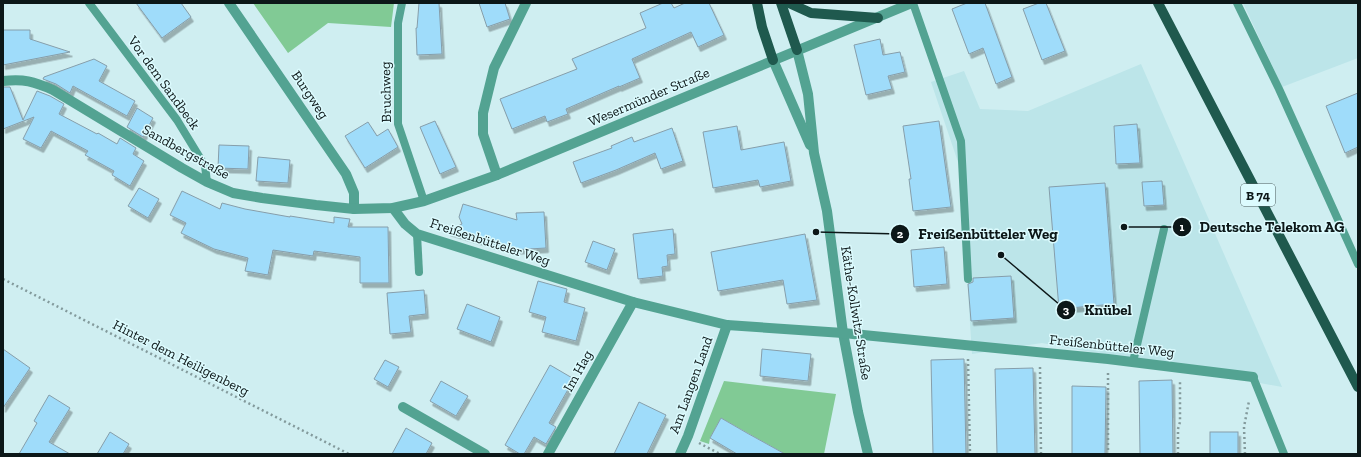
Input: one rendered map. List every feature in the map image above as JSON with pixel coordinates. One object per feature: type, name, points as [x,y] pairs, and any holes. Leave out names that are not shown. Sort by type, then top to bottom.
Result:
[{"type":"main road","points":[[757,3],[762,27],[773,60]]},
{"type":"main road","points":[[781,3],[798,50]]},
{"type":"main road","points":[[789,3],[811,13],[878,18]]},
{"type":"main road","name":"B 74","points":[[1158,3],[1358,387]]},
{"type":"street","name":"Burgweg","points":[[229,3],[346,174],[354,193],[354,208]]},
{"type":"street","points":[[497,175],[483,134],[483,113],[494,68],[526,3]]},
{"type":"street","name":"Wesermünder Straße","points":[[393,208],[424,201],[497,175],[913,3]]},
{"type":"street","name":"Käthe-Kollwitz-Straße","points":[[798,50],[808,94],[814,153],[827,211],[843,333],[858,412],[868,454]]},
{"type":"street","name":"Käthe-Kollwitz-Straße","points":[[773,60],[814,153]]},
{"type":"street","name":"Sandbergstraße","points":[[3,81],[33,81],[53,90],[207,182],[233,193],[262,198],[354,208],[393,208]]},
{"type":"street","name":"Freißenbütteler Weg","points":[[393,208],[405,224],[417,234],[633,302],[727,325],[843,333],[1108,359],[1253,377]]},
{"type":"street","name":"Im Hag","points":[[548,454],[633,302]]},
{"type":"street","name":"Am Langen Land","points":[[680,454],[688,436],[727,325]]},
{"type":"street","points":[[403,407],[486,454]]},
{"type":"lane","name":"Vor dem Sandbeck","points":[[89,3],[177,120],[205,166],[207,182]]},
{"type":"lane","name":"Bruchweg","points":[[402,3],[398,23],[398,124],[424,201]]},
{"type":"lane","points":[[913,3],[960,141],[968,279]]},
{"type":"lane","points":[[1238,3],[1358,264]]},
{"type":"lane","points":[[1133,362],[1164,230]]},
{"type":"lane","points":[[417,234],[419,272]]},
{"type":"lane","points":[[1253,377],[1284,454]]},
{"type":"path","name":"Hinter dem Heiligenberg","points":[[3,279],[349,454]]},
{"type":"path","points":[[968,346],[970,454]]},
{"type":"path","points":[[1040,353],[1041,454]]},
{"type":"path","points":[[1108,359],[1108,454]]},
{"type":"path","points":[[1178,454],[1178,429],[1180,422],[1180,368]]},
{"type":"path","points":[[1245,454],[1244,427],[1253,377]]},
{"type":"path","points":[[688,436],[720,454]]},
{"type":"shaded area","points":[[1243,3],[1358,3],[1358,58],[1282,87]]},
{"type":"shaded area","points":[[1141,64],[1282,387],[1042,343],[972,354],[960,168],[931,82],[964,71],[980,109],[1028,111]]},
{"type":"green space","points":[[253,3],[394,3],[391,27],[328,23],[288,53]]},
{"type":"green space","points":[[724,381],[836,394],[824,454],[785,454],[721,418],[710,438],[709,444],[700,441]]},
{"type":"building","points":[[136,3],[181,3],[191,17],[162,38]]},
{"type":"building","points":[[419,3],[439,3],[442,54],[417,55],[416,28]]},
{"type":"building","points":[[479,3],[505,3],[510,19],[487,27]]},
{"type":"building","points":[[663,3],[671,3],[674,8],[685,3],[709,3],[724,35],[698,47],[691,32],[632,59],[640,78],[566,109],[568,114],[547,122],[545,116],[512,129],[500,99],[577,69],[572,59],[646,28],[640,13]]},
{"type":"building","points":[[967,3],[985,3],[1012,77],[996,84],[983,48],[969,54],[952,9]]},
{"type":"building","points":[[1039,3],[1046,3],[1065,51],[1042,60],[1023,9]]},
{"type":"building","points":[[3,30],[30,30],[30,39],[70,52],[3,65]]},
{"type":"building","points":[[880,39],[883,55],[900,52],[905,72],[888,76],[892,89],[866,95],[854,45]]},
{"type":"building","points":[[94,59],[107,66],[99,81],[135,101],[127,116],[73,86],[70,93],[56,84],[43,79],[44,77]]},
{"type":"building","points":[[3,87],[10,87],[23,120],[37,91],[64,104],[59,114],[117,144],[120,138],[136,148],[133,154],[144,161],[130,186],[112,175],[114,171],[85,155],[88,151],[51,131],[41,148],[23,139],[34,117],[3,129]]},
{"type":"building","points":[[1358,93],[1358,147],[1345,153],[1326,106]]},
{"type":"building","points":[[137,108],[153,118],[143,137],[127,127]]},
{"type":"building","points":[[435,121],[456,167],[440,174],[420,127]]},
{"type":"building","points":[[939,121],[951,207],[913,211],[909,179],[911,179],[903,126]]},
{"type":"building","points":[[368,122],[377,136],[388,129],[398,147],[365,168],[345,136]]},
{"type":"building","points":[[1137,124],[1140,163],[1116,164],[1114,126]]},
{"type":"building","points":[[737,126],[741,150],[784,142],[791,181],[760,187],[758,180],[713,188],[703,132]]},
{"type":"building","points":[[672,128],[683,161],[661,169],[655,153],[581,183],[573,162],[612,148],[611,146],[632,137],[634,142]]},
{"type":"building","points":[[219,145],[249,146],[248,169],[218,168]]},
{"type":"building","points":[[258,157],[290,160],[288,183],[256,181]]},
{"type":"building","points":[[1162,181],[1164,205],[1144,206],[1142,182]]},
{"type":"building","points":[[1105,183],[1114,304],[1059,309],[1049,187]]},
{"type":"building","points":[[139,188],[159,199],[148,218],[128,206]]},
{"type":"building","points":[[182,191],[220,209],[222,203],[245,209],[334,223],[334,217],[350,219],[348,227],[388,227],[389,283],[360,283],[360,257],[314,251],[313,256],[273,250],[268,275],[245,271],[248,258],[214,249],[181,233],[186,223],[170,215]]},
{"type":"building","points":[[463,204],[517,220],[516,213],[544,212],[546,248],[512,250],[448,231],[462,224],[459,217]]},
{"type":"building","points":[[673,229],[675,254],[667,255],[668,266],[662,267],[663,276],[638,279],[633,234]]},
{"type":"building","points":[[805,234],[817,300],[787,304],[783,280],[718,291],[711,252]]},
{"type":"building","points":[[593,241],[615,249],[607,270],[585,262]]},
{"type":"building","points":[[944,247],[947,284],[914,287],[911,250]]},
{"type":"building","points":[[1011,276],[1014,318],[971,321],[968,284],[973,282],[973,278]]},
{"type":"building","points":[[538,281],[567,289],[564,302],[585,308],[576,341],[542,332],[546,317],[529,312]]},
{"type":"building","points":[[424,290],[426,314],[409,316],[411,332],[390,334],[387,293]]},
{"type":"building","points":[[467,304],[500,317],[491,342],[457,329]]},
{"type":"building","points":[[3,349],[30,368],[3,408]]},
{"type":"building","points":[[762,349],[811,354],[808,381],[760,376]]},
{"type":"building","points":[[964,359],[966,454],[933,454],[931,360]]},
{"type":"building","points":[[385,360],[399,367],[388,387],[374,379]]},
{"type":"building","points":[[550,365],[574,379],[549,423],[556,427],[546,444],[534,437],[524,454],[520,454],[505,445]]},
{"type":"building","points":[[1033,368],[1035,454],[997,454],[995,369]]},
{"type":"building","points":[[1172,380],[1173,454],[1140,454],[1139,381]]},
{"type":"building","points":[[441,381],[468,396],[456,416],[430,401]]},
{"type":"building","points":[[1072,386],[1106,387],[1105,454],[1072,454]]},
{"type":"building","points":[[49,395],[70,408],[49,442],[70,454],[19,454],[37,423],[34,421]]},
{"type":"building","points":[[639,402],[666,415],[647,454],[614,454]]},
{"type":"building","points":[[721,418],[785,454],[737,454],[710,438]]},
{"type":"building","points":[[406,428],[432,443],[426,454],[392,454]]},
{"type":"building","points":[[110,432],[129,444],[123,454],[97,454]]},
{"type":"building","points":[[1210,432],[1238,432],[1238,454],[1210,454]]},
{"type":"place","name":"Deutsche Telekom AG","points":[[1124,227]]},
{"type":"place","name":"Freißenbütteler Weg","points":[[816,232]]},
{"type":"place","name":"Knübel","points":[[1001,255]]}]
